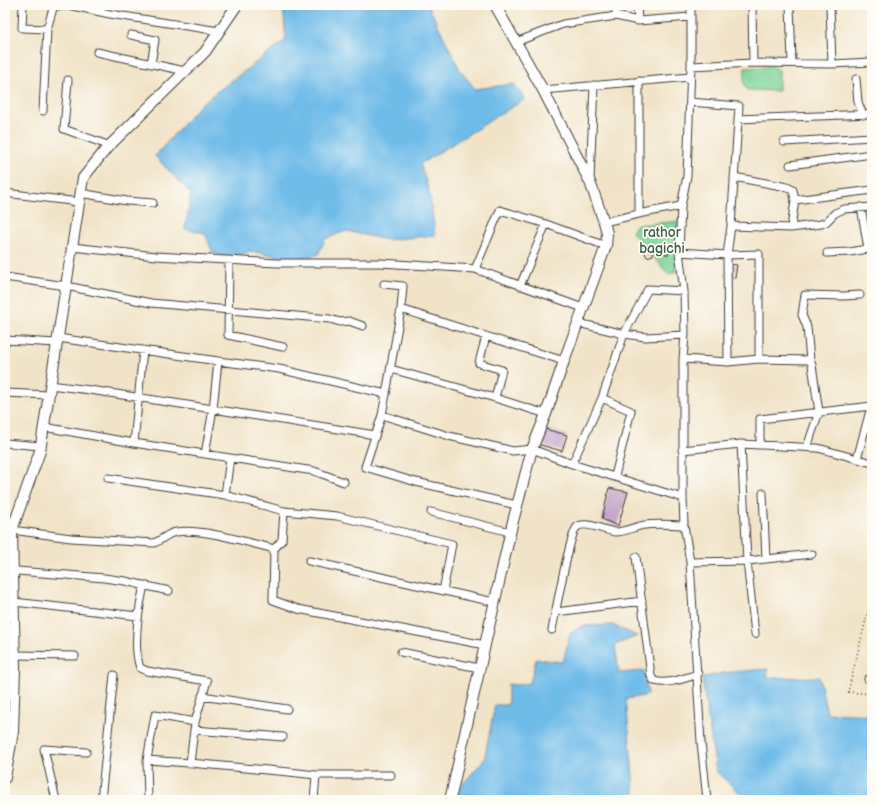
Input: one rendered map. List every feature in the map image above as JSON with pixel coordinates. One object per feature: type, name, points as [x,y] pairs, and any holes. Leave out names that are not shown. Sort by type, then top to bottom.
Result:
[{"type":"street","points":[[23,5],[22,28],[47,29]]},
{"type":"street","points":[[110,14],[111,5]]},
{"type":"street","points":[[5,778],[9,731],[10,668],[15,654],[10,620],[14,602],[9,570],[10,536],[41,446],[83,178],[110,146],[205,52],[237,5]]},
{"type":"street","points":[[450,800],[510,532],[532,449],[606,246],[607,233],[590,182],[543,90],[496,5]]},
{"type":"street","points":[[616,5],[616,16]]},
{"type":"street","points":[[638,5],[638,22]]},
{"type":"street","points":[[691,5],[691,66],[687,176],[681,206],[679,252],[684,291],[685,335],[683,359],[682,450],[684,525],[690,562],[701,742],[707,800]]},
{"type":"street","points":[[752,5],[753,63]]},
{"type":"street","points":[[790,5],[792,64]]},
{"type":"street","points":[[830,5],[832,64]]},
{"type":"street","points":[[43,111],[47,29],[54,6],[84,7],[110,14],[219,31]]},
{"type":"street","points":[[516,42],[563,24],[616,16],[638,22],[691,17]]},
{"type":"street","points":[[131,35],[155,40],[151,64]]},
{"type":"street","points":[[97,52],[185,72]]},
{"type":"street","points":[[691,66],[753,63],[832,64],[872,62]]},
{"type":"street","points":[[543,90],[690,77]]},
{"type":"street","points":[[856,79],[858,102],[863,114]]},
{"type":"street","points":[[68,80],[64,129],[110,146]]},
{"type":"street","points":[[639,81],[639,214]]},
{"type":"street","points":[[590,182],[594,85]]},
{"type":"street","points":[[690,102],[739,106],[731,226],[727,255],[728,362]]},
{"type":"street","points":[[738,119],[872,114]]},
{"type":"street","points":[[784,142],[872,137]]},
{"type":"street","points":[[790,165],[872,154]]},
{"type":"street","points":[[734,177],[787,187],[793,190],[795,200],[791,228]]},
{"type":"street","points":[[795,200],[872,190]]},
{"type":"street","points":[[5,193],[152,203]]},
{"type":"street","points":[[604,222],[681,206]]},
{"type":"street","points":[[828,253],[850,252],[870,248],[861,207]]},
{"type":"street","points":[[731,226],[791,228],[821,224],[826,222],[835,213],[844,209],[872,207]]},
{"type":"street","points":[[475,269],[500,210],[546,224],[606,246]]},
{"type":"street","points":[[520,286],[546,224]]},
{"type":"street","points":[[72,247],[156,256],[277,263],[381,263],[475,269],[583,308]]},
{"type":"street","points":[[679,252],[727,255],[759,254],[759,359]]},
{"type":"street","points":[[229,260],[228,335],[284,346]]},
{"type":"street","points":[[5,277],[66,286],[151,303],[330,319],[340,322],[349,321],[364,326]]},
{"type":"street","points":[[384,284],[403,286],[401,309],[382,415],[365,467],[416,482],[517,505]]},
{"type":"street","points":[[572,464],[602,398],[624,334],[648,289],[684,291]]},
{"type":"street","points":[[807,447],[819,412],[806,327],[802,315],[806,295],[860,295]]},
{"type":"street","points":[[401,309],[564,361]]},
{"type":"street","points":[[578,323],[624,334],[646,337],[685,335]]},
{"type":"street","points":[[486,336],[479,364],[502,370],[495,398]]},
{"type":"street","points":[[5,340],[57,340],[143,350],[279,369],[386,394]]},
{"type":"street","points":[[134,443],[143,350]]},
{"type":"street","points":[[683,359],[728,362],[759,359],[810,360]]},
{"type":"street","points":[[205,454],[214,409],[218,361]]},
{"type":"street","points":[[391,369],[546,414]]},
{"type":"street","points":[[5,393],[50,390],[139,397],[375,435]]},
{"type":"street","points":[[602,398],[631,410],[615,476]]},
{"type":"street","points":[[760,445],[760,419],[871,406],[857,459]]},
{"type":"street","points":[[382,415],[449,436],[513,451],[532,449],[572,464],[683,498]]},
{"type":"street","points":[[44,427],[134,443],[314,471],[344,482]]},
{"type":"street","points":[[5,443],[41,446]]},
{"type":"street","points":[[682,450],[741,444],[807,447],[818,448],[872,463]]},
{"type":"street","points":[[741,444],[747,561],[756,634]]},
{"type":"street","points":[[225,495],[230,458]]},
{"type":"street","points":[[108,478],[225,495],[284,511],[337,516],[452,544],[443,590]]},
{"type":"street","points":[[763,493],[766,559]]},
{"type":"street","points":[[284,511],[282,540],[274,548],[273,600],[298,608],[485,645]]},
{"type":"street","points":[[431,512],[510,532]]},
{"type":"street","points":[[552,630],[575,528],[585,524],[615,532],[621,532],[646,524],[684,525]]},
{"type":"street","points":[[10,536],[154,542],[162,540],[167,535],[175,532],[189,532],[206,533],[274,548]]},
{"type":"street","points":[[690,562],[747,561],[812,554]]},
{"type":"street","points":[[636,557],[651,676],[654,682],[668,682],[698,674]]},
{"type":"street","points":[[309,561],[494,602]]},
{"type":"street","points":[[9,570],[104,578],[144,585],[169,592]]},
{"type":"street","points":[[144,585],[138,616],[137,660],[140,668],[147,671],[207,681],[194,726],[190,763]]},
{"type":"street","points":[[556,612],[642,601]]},
{"type":"street","points":[[14,602],[138,616]]},
{"type":"street","points":[[402,652],[480,668]]},
{"type":"street","points":[[15,654],[75,656]]},
{"type":"street","points":[[101,800],[114,675]]},
{"type":"street","points":[[202,696],[287,709]]},
{"type":"street","points":[[148,800],[148,760],[154,715],[194,726],[283,736]]},
{"type":"street","points":[[56,800],[44,749],[86,752]]},
{"type":"street","points":[[148,760],[316,775],[391,775]]},
{"type":"street","points":[[314,800],[316,775]]},
{"type":"path","points":[[872,595],[848,692],[872,694]]},
{"type":"green space","points":[[771,66],[779,70],[779,91],[747,90],[744,83],[745,68]]},
{"type":"green space","name":"rathor bagichi","points":[[683,221],[675,272],[668,274],[632,232],[636,225]]},
{"type":"water","points":[[283,5],[428,5],[460,70],[475,89],[514,84],[525,99],[420,164],[429,190],[435,235],[387,240],[346,231],[325,239],[318,255],[292,259],[250,251],[231,258],[213,253],[205,233],[185,229],[191,194],[155,156],[202,103],[286,40]]},
{"type":"water","points":[[612,625],[637,636],[615,645],[619,673],[644,671],[648,695],[626,699],[635,800],[489,800],[489,796],[454,794],[484,760],[495,705],[508,705],[508,684],[517,685],[530,683],[536,659],[563,662],[570,634],[581,626]]},
{"type":"water","points":[[767,669],[768,678],[819,677],[827,713],[872,715],[872,800],[747,800],[716,771],[702,678],[722,673]]},
{"type":"building","points":[[653,246],[653,255],[647,257],[643,249]]},
{"type":"building","points":[[665,247],[670,248],[669,254],[665,254]]},
{"type":"building","points":[[729,264],[737,265],[735,278],[728,277]]},
{"type":"building","points":[[541,428],[567,435],[562,451],[537,444]]},
{"type":"building","points":[[609,488],[628,492],[618,526],[602,519]]}]
